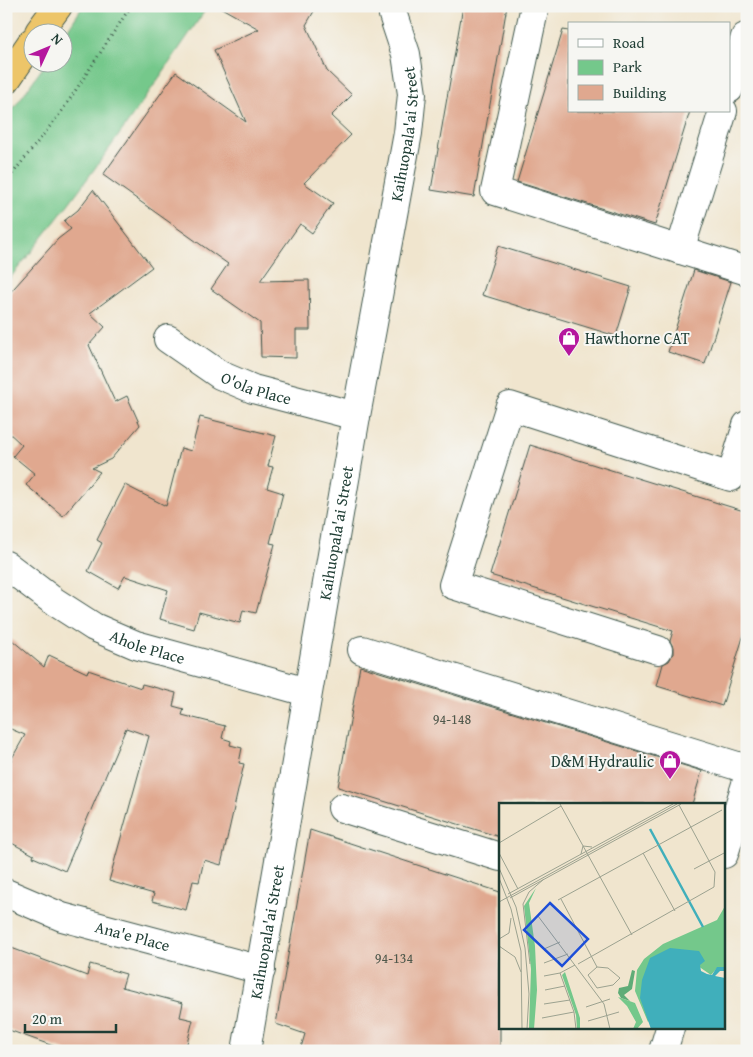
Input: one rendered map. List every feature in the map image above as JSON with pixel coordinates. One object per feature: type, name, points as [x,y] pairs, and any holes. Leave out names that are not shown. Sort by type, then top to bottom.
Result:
[{"type":"highway","points":[[46,22],[58,6]]},
{"type":"highway","points":[[6,80],[22,57]]},
{"type":"street","points":[[535,6],[495,191],[747,271]]},
{"type":"street","name":"Kaihuopala'ai Street","points":[[246,1051],[307,692],[408,133],[412,94],[406,54],[393,15]]},
{"type":"street","points":[[730,87],[745,37],[747,37]]},
{"type":"street","points":[[680,250],[723,112]]},
{"type":"street","name":"O'ola Place","points":[[168,339],[220,375],[254,389],[356,416]]},
{"type":"street","points":[[658,650],[453,585],[510,406],[731,476],[747,425]]},
{"type":"street","name":"Ahole Place","points":[[6,565],[52,600],[94,627],[136,645],[307,692]]},
{"type":"street","points":[[362,650],[747,769]]},
{"type":"street","points":[[726,848],[747,781]]},
{"type":"street","points":[[342,808],[499,857]]},
{"type":"street","name":"Ana'e Place","points":[[6,894],[62,917],[261,970]]},
{"type":"street","points":[[663,1051],[669,1030]]},
{"type":"path","points":[[6,182],[62,111],[131,6]]},
{"type":"green space","points":[[83,6],[208,6],[110,147],[6,283],[6,119],[40,72],[72,72],[72,23]]},
{"type":"building","points":[[218,6],[317,6],[306,25],[327,71],[352,95],[331,116],[351,135],[304,183],[333,203],[312,233],[300,224],[260,281],[309,280],[310,330],[296,330],[296,358],[261,357],[260,323],[211,289],[228,264],[103,175],[176,72],[246,122],[214,50],[259,29]]},
{"type":"building","points":[[463,6],[507,6],[474,197],[431,190]]},
{"type":"building","points":[[563,30],[568,31],[568,112],[690,112],[655,225],[517,182]]},
{"type":"building","points":[[93,190],[152,267],[90,313],[105,327],[89,345],[115,402],[127,396],[140,425],[111,459],[92,468],[100,472],[63,516],[26,485],[35,474],[13,456],[22,445],[6,430],[6,297],[58,239],[71,229],[64,221],[78,210]]},
{"type":"building","points":[[498,246],[631,287],[616,336],[482,295]]},
{"type":"building","points":[[694,270],[731,282],[705,364],[668,352]]},
{"type":"building","points":[[200,417],[276,436],[268,466],[273,467],[267,488],[283,493],[270,543],[275,544],[256,613],[243,610],[240,623],[199,612],[194,629],[160,619],[168,590],[125,576],[118,588],[88,571],[102,543],[97,540],[125,485],[166,506],[181,448],[191,451]]},
{"type":"building","points":[[530,445],[747,512],[747,624],[722,706],[657,686],[663,664],[669,661],[673,654],[673,647],[670,641],[673,631],[490,575]]},
{"type":"building","points":[[6,635],[44,667],[49,655],[87,673],[88,670],[141,688],[142,684],[176,693],[173,706],[184,709],[182,715],[225,726],[222,738],[231,741],[230,745],[242,748],[239,763],[244,764],[221,865],[204,860],[199,882],[193,881],[186,910],[152,901],[154,894],[109,881],[149,736],[126,728],[65,871],[33,857],[34,855],[6,840],[6,769],[25,735],[6,727]]},
{"type":"building","points":[[360,666],[702,771],[692,803],[499,803],[499,837],[338,787]]},
{"type":"building","points":[[310,830],[499,892],[500,1051],[300,1051],[305,1034],[276,1024]]},
{"type":"building","points":[[6,946],[87,976],[90,964],[126,974],[122,987],[183,1003],[180,1017],[193,1020],[185,1051],[67,1051],[6,1029]]},
{"type":"place","name":"Hawthorne CAT","points":[[569,357]]},
{"type":"place","name":"D&M Hydraulic","points":[[670,780]]}]
